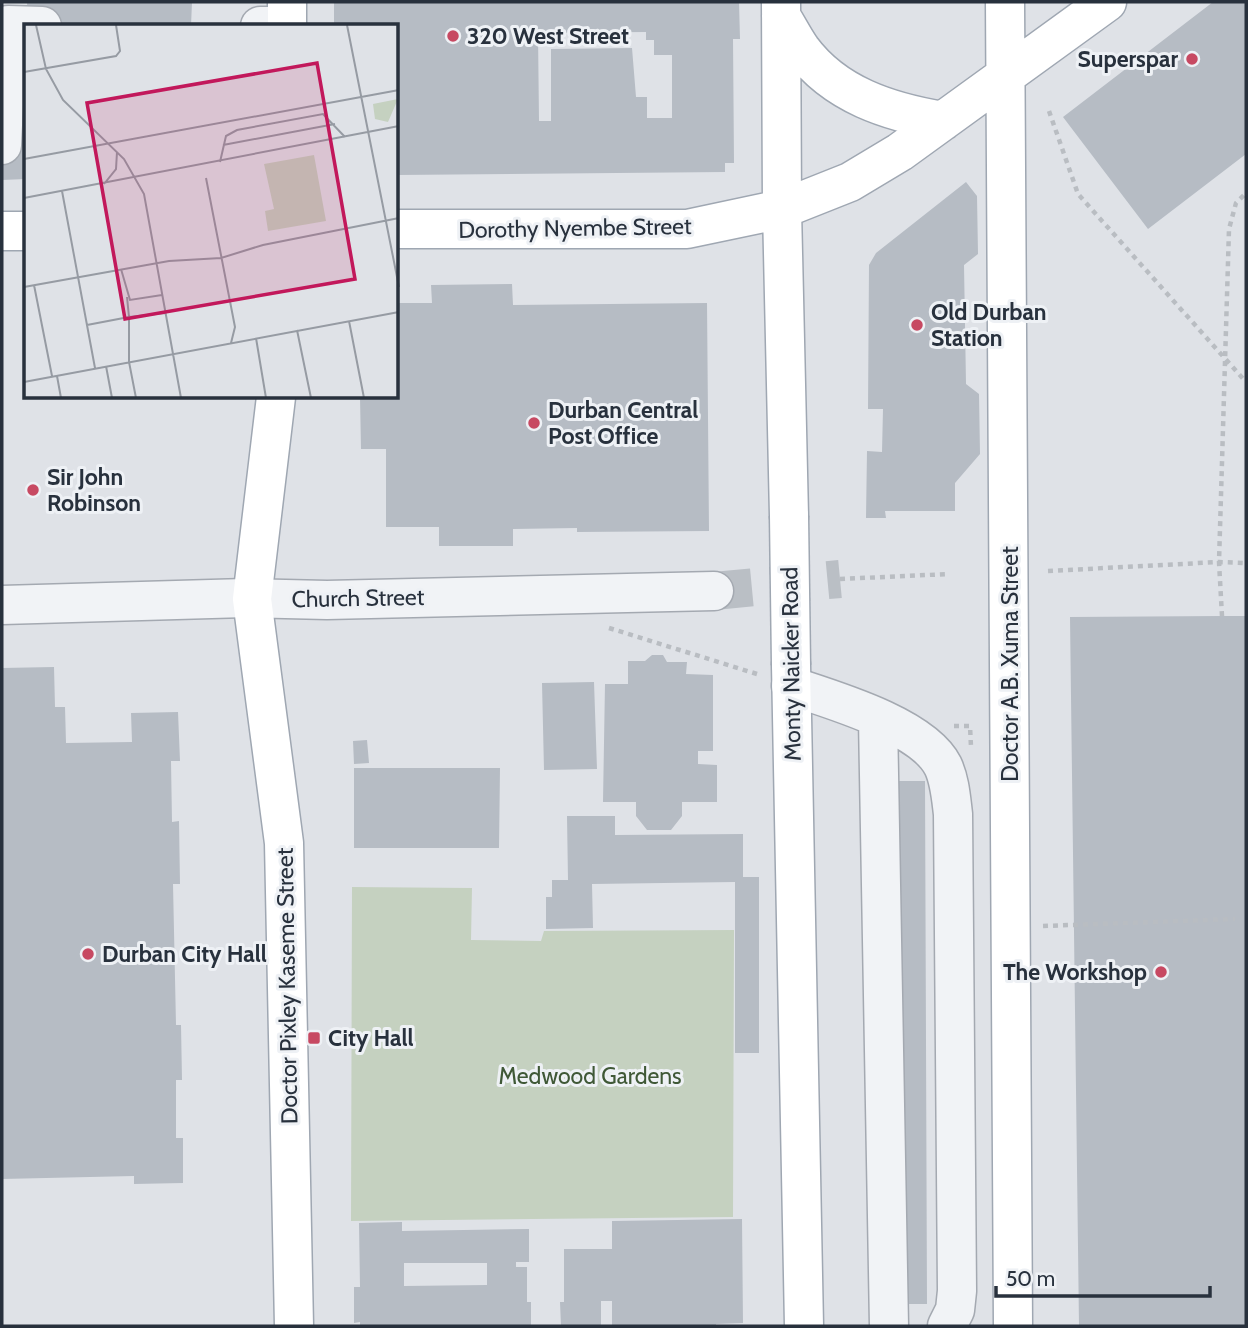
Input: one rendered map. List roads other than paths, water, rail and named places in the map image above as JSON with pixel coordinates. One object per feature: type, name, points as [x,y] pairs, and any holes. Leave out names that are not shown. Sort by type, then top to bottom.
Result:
[{"type":"main road","points":[[287,2],[287,24]]},
{"type":"main road","name":"Doctor A.B. Xuma Street","points":[[1006,2],[1013,1326]]},
{"type":"main road","name":"Dorothy Nyembe Street","points":[[399,229],[687,229],[782,209],[850,182],[900,152],[1107,2]]},
{"type":"main road","points":[[781,9],[801,49],[834,83],[852,95],[887,108],[943,121]]},
{"type":"main road","name":"Monty Naicker Road","points":[[781,9],[782,209],[804,1326]]},
{"type":"main road","points":[[2,232],[24,231]]},
{"type":"main road","name":"Doctor Pixley Kaseme Street","points":[[276,399],[252,599],[284,843],[294,1326]]},
{"type":"street","points":[[2,145],[15,19]]},
{"type":"street","name":"Church Street","points":[[2,605],[715,591]]},
{"type":"street","points":[[791,675],[908,733],[928,746],[943,766],[950,786],[953,814],[957,1291],[955,1310],[947,1326]]},
{"type":"street","points":[[878,719],[889,1326]]},
{"type":"tunnel","points":[[714,591],[840,579]]},
{"type":"place","name":"320 West Street","points":[[453,36]]},
{"type":"place","name":"Superspar","points":[[1192,59]]},
{"type":"place","name":"Old Durban Station","points":[[917,325]]},
{"type":"place","name":"Durban Central Post Office","points":[[534,423]]},
{"type":"place","name":"Sir John Robinson","points":[[33,490]]},
{"type":"place","name":"Durban City Hall","points":[[88,954]]},
{"type":"place","name":"The Workshop","points":[[1161,972]]},
{"type":"place","name":"City Hall","points":[[314,1038]]},
{"type":"park label","name":"Medwood Gardens","points":[[590,1076]]}]
